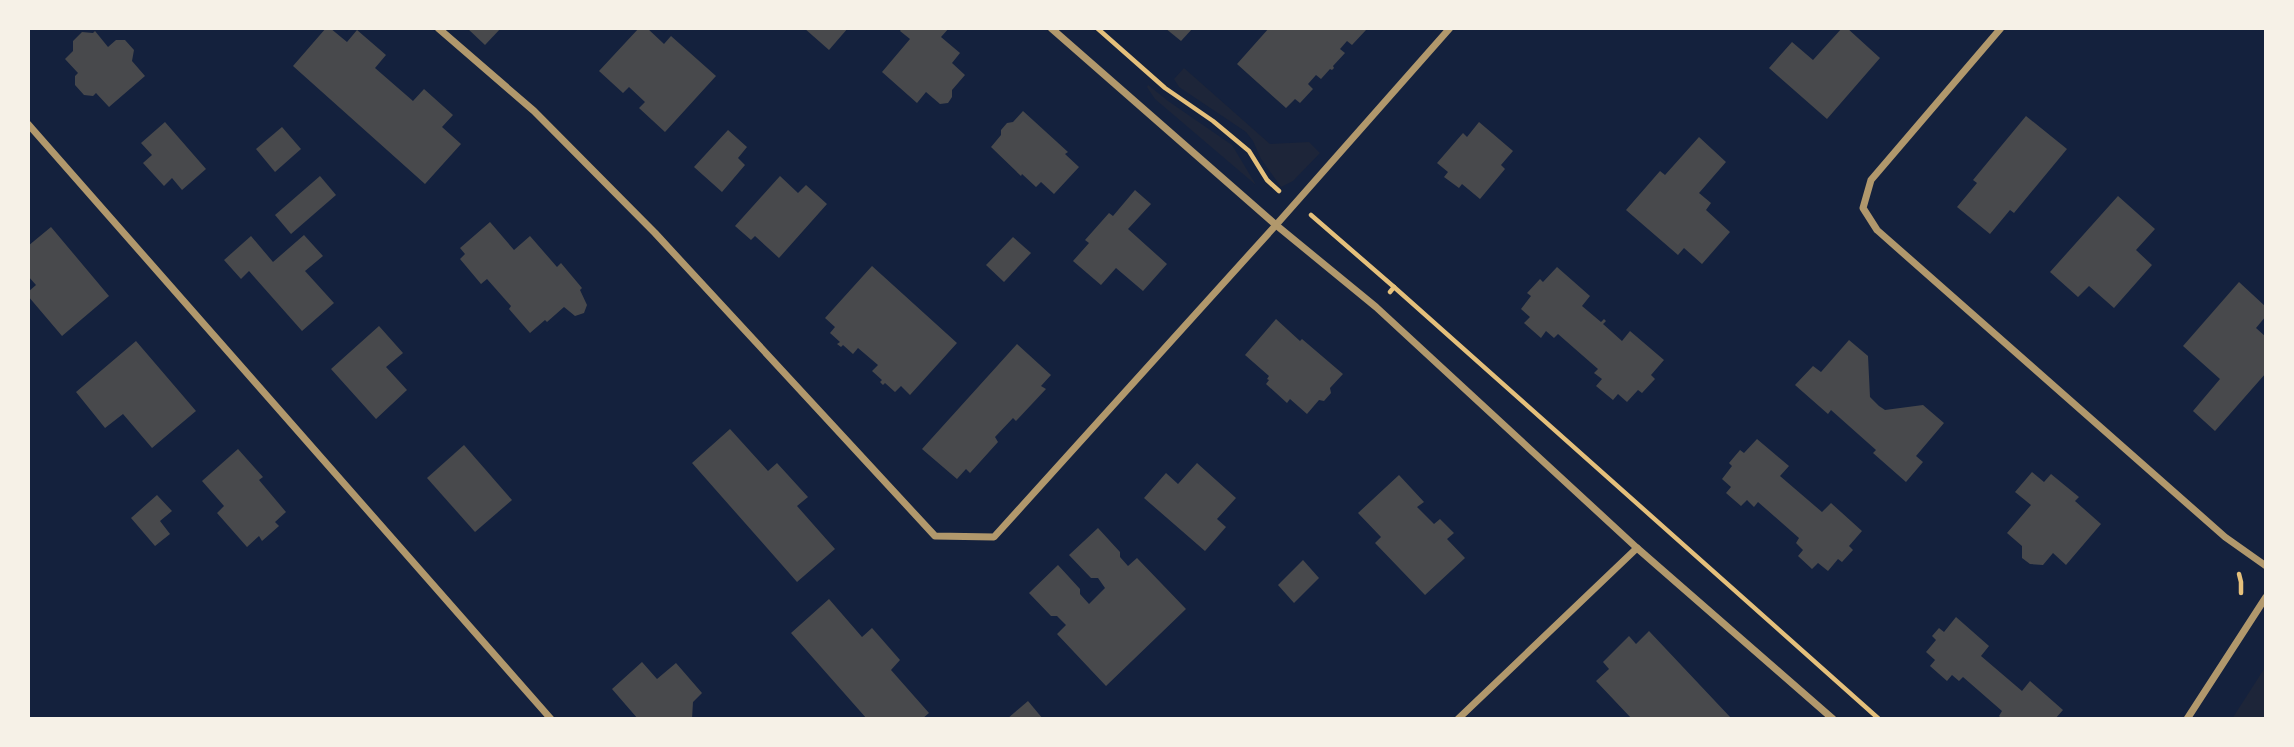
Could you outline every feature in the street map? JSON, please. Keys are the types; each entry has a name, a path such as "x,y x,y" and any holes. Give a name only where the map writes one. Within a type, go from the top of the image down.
{"street":[{"path":"438,28 534,111 655,233 935,536 994,537 1450,28"},
{"path":"1051,28 1276,225 1377,307 1637,548 1833,719"},
{"path":"2001,28 1871,180 1863,208 1877,230 2215,528 2266,566"},
{"path":"28,124 551,719"},
{"path":"1458,719 1637,548"},
{"path":"2187,719 2266,597"}],"path":[{"path":"1394,287 1879,719"},
{"path":"2238,572 2241,599"}],"shaded area":[{"path":"1184,68 1270,144 1309,142 1320,153 1293,181 1281,187 1246,132 1179,87 1174,79"},
{"path":"1148,85 1232,145 1256,185 1155,99"},
{"path":"2266,666 2266,719 2232,719"}],"building":[{"path":"326,28 330,28 347,42 357,30 386,55 375,68 413,101 424,89 453,115 442,127 461,144 425,184 293,66"},
{"path":"467,28 501,28 485,45"},
{"path":"639,28 647,28 664,44 671,36 716,76 665,132 639,108 645,102 629,87 623,93 599,71"},
{"path":"804,28 848,28 829,50"},
{"path":"902,28 949,28 941,37 960,53 952,63 965,75 952,90 948,103 940,104 926,92 917,103 882,72 910,39 900,31"},
{"path":"1165,28 1193,28 1181,41"},
{"path":"1269,28 1366,30 1352,45 1347,41 1340,49 1345,53 1332,70 1321,79 1316,75 1308,84 1313,89 1300,103 1295,99 1286,108 1237,64"},
{"path":"1842,28 1847,28 1880,58 1827,119 1769,68 1792,42 1813,60"},
{"path":"95,31 108,47 116,40 125,40 134,50 132,61 145,76 109,107 96,93 93,96 84,95 75,85 75,76 78,73 65,59 73,51 73,41 82,32"},
{"path":"1023,111 1068,152 1065,154 1079,167 1054,194 1041,182 1036,187 1022,174 1021,176 991,147 1007,123 1013,122"},
{"path":"2026,116 2067,149 2014,213 2010,210 1990,234 1957,207 1977,183 1973,180"},
{"path":"165,122 206,169 182,190 172,178 164,186 143,163 152,155 141,143"},
{"path":"1479,122 1513,151 1501,165 1505,169 1480,199 1462,184 1459,188 1444,177 1448,172 1437,163 1463,133 1467,137"},
{"path":"282,127 301,149 275,172 256,149"},
{"path":"728,130 747,147 738,158 745,165 722,192 694,167"},
{"path":"1699,137 1726,162 1699,193 1711,203 1706,210 1730,232 1702,264 1684,248 1678,255 1626,210 1660,171 1665,175"},
{"path":"320,176 336,195 291,234 275,215"},
{"path":"780,176 798,193 806,185 827,204 779,258 755,236 751,240 735,226"},
{"path":"1135,190 1151,204 1128,229 1167,264 1143,291 1116,268 1101,285 1073,261 1089,243 1085,240 1109,213 1113,216"},
{"path":"2118,196 2155,229 2136,250 2152,265 2114,308 2089,286 2078,297 2050,272"},
{"path":"490,222 514,250 530,236 557,267 561,263 582,288 580,290 587,305 584,313 575,316 564,307 530,333 487,279 481,284 460,259 465,254 460,248"},
{"path":"51,227 109,296 62,336 28,296 28,292 36,285 28,276 28,246"},
{"path":"304,235 323,256 305,271 334,303 302,331 249,271 241,279 224,260 251,236 273,262"},
{"path":"1013,237 1031,253 1004,282 986,265"},
{"path":"872,266 957,343 910,395 901,386 895,392 885,383 883,385 880,382 882,380 872,371 878,365 858,348 853,354 843,345 841,347 837,344 840,342 830,333 835,327 825,318"},
{"path":"1557,267 1590,296 1582,306 1601,322 1604,319 1606,321 1603,324 1622,341 1630,331 1664,360 1651,375 1655,379 1642,393 1638,390 1627,402 1618,394 1613,400 1596,386 1602,379 1594,373 1598,369 1558,334 1554,338 1546,331 1541,338 1524,323 1530,317 1521,309 1531,296 1527,293 1540,279 1543,282"},
{"path":"2239,282 2266,307 2266,316 2256,328 2266,337 2266,373 2215,431 2193,411 2220,379 2183,346"},
{"path":"1276,319 1343,374 1330,388 1331,393 1324,401 1319,400 1307,414 1290,399 1287,403 1266,384 1269,376 1245,355"},
{"path":"379,326 403,353 386,367 407,390 376,419 331,369"},
{"path":"1849,340 1868,356 1870,397 1879,406 1885,410 1923,405 1944,423 1916,456 1923,462 1906,482 1873,453 1876,450 1831,410 1828,414 1795,385 1813,366 1821,372"},
{"path":"136,341 196,411 152,448 123,414 105,428 76,392"},
{"path":"1017,344 1051,375 1041,386 1046,389 1016,421 1013,418 995,437 998,442 970,473 966,469 957,479 922,449"},
{"path":"730,429 768,471 777,463 808,497 797,506 835,549 797,582 692,463"},
{"path":"1757,439 1789,466 1780,476 1822,512 1831,503 1862,531 1849,546 1853,550 1842,562 1838,559 1828,571 1818,563 1812,569 1798,556 1803,550 1796,543 1799,538 1758,502 1754,507 1747,500 1741,506 1726,493 1731,487 1722,479 1732,466 1729,463 1740,450 1744,453"},
{"path":"464,445 512,500 475,532 427,478"},
{"path":"238,449 263,477 259,480 286,512 275,522 279,526 262,541 259,536 247,547 217,513 224,506 202,481"},
{"path":"1197,463 1236,498 1217,519 1226,527 1205,551 1144,498 1166,473 1178,484"},
{"path":"2032,472 2044,482 2051,474 2079,497 2075,501 2101,524 2066,565 2053,553 2043,565 2030,564 2022,558 2022,546 2007,533 2031,505 2015,492"},
{"path":"1399,475 1424,502 1417,507 1434,524 1440,519 1454,533 1447,539 1465,558 1425,595 1375,543 1381,537 1358,513"},
{"path":"157,495 172,511 160,521 170,534 155,546 131,518"},
{"path":"1098,528 1120,552 1120,557 1128,566 1137,558 1186,609 1106,686 1057,634 1066,625 1057,616 1051,616 1029,593 1058,565 1080,589 1080,594 1089,604 1105,588 1098,578 1091,578 1069,555"},
{"path":"1303,560 1319,578 1294,603 1278,585"},
{"path":"829,599 862,637 872,628 900,660 891,670 929,713 922,719 867,719 791,633"},
{"path":"1956,617 1989,646 1981,656 2022,691 2030,681 2063,710 2055,719 2002,719 1999,716 2002,711 1963,677 1959,681 1952,675 1947,681 1930,666 1935,660 1926,652 1936,640 1932,636 1939,628 1944,632"},
{"path":"1649,631 1730,719 1632,719 1596,681 1609,669 1603,662 1629,636 1636,644"},
{"path":"642,662 657,679 676,663 702,693 693,702 692,719 638,719 612,689"},
{"path":"1028,701 1043,719 1007,719"}]}
